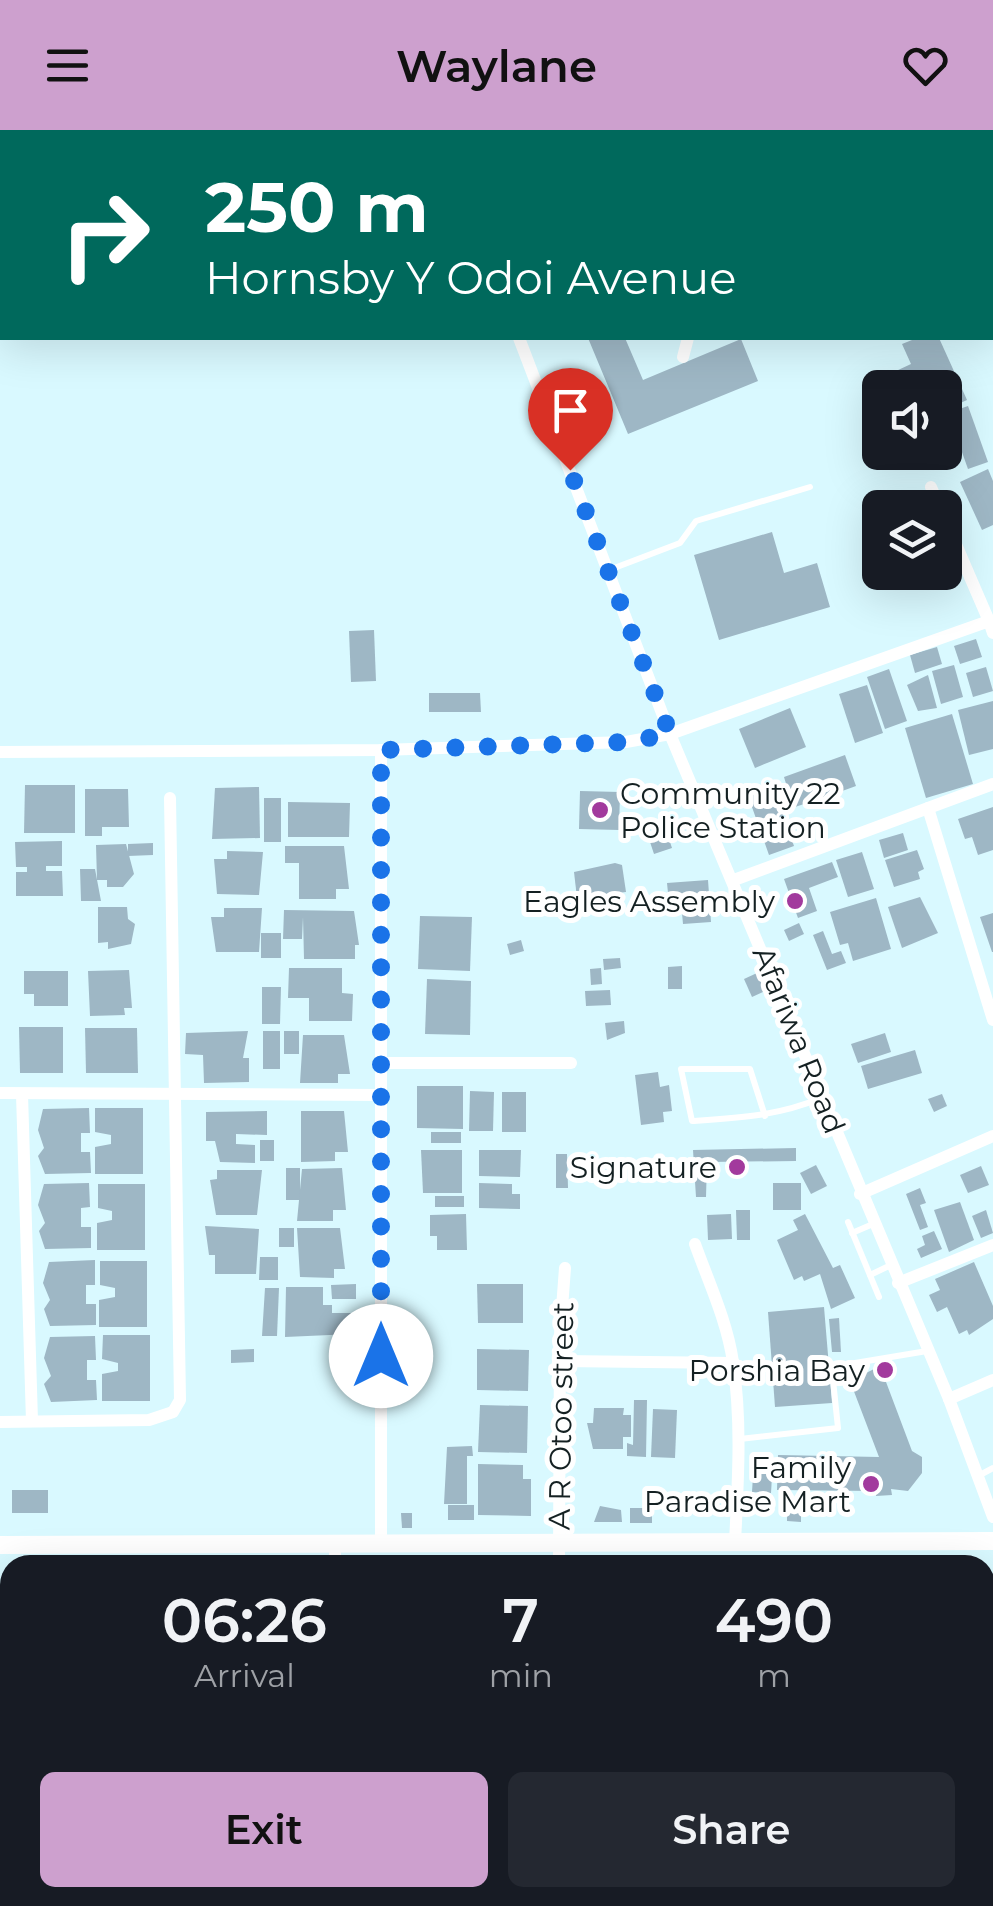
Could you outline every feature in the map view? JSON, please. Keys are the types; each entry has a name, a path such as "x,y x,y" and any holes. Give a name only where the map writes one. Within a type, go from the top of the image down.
{"street":[{"name":"Afariwa Road","path":"520,340 670,734 734,880 860,1194 949,1398 993,1518"},
{"path":"683,357 687,340"},
{"path":"931,486 933,490"},
{"path":"0,752 381,750 626,742 670,734 991,627 962,559"},
{"path":"381,750 381,1544"},
{"path":"734,880 993,784"},
{"path":"0,1422 149,1420 173,1412 180,1400 178,1092 170,798"},
{"path":"928,808 993,1020"},
{"path":"381,1064 571,1064"},
{"path":"0,1093 381,1094"},
{"path":"22,1094 32,1421"},
{"path":"860,1194 993,1136"},
{"path":"695,1244 724,1321 734,1363 739,1439 736,1542"},
{"path":"898,1282 993,1245"},
{"name":"A R Otoo street","path":"559,1555 560,1361 565,1268"},
{"path":"560,1361 734,1363"},
{"path":"949,1398 993,1380"},
{"path":"0,1545 993,1541"},
{"path":"335,1544 335,1555"}],"lane":[{"path":"608,570 680,543 696,521 810,487"},
{"path":"765,1116 750,1069 681,1069 692,1121 765,1116 786,1113 822,1098"},
{"path":"848,1222 879,1297"},
{"path":"852,1234 873,1224"},
{"path":"870,1275 890,1265"},
{"path":"739,1439 838,1428 834,1380 838,1366 928,1350"},
{"path":"978,1475 993,1468"}],"building":[{"path":"589,340 626,340 643,380 741,340 758,381 628,434"},
{"path":"940,340 953,370 898,370 911,364 902,344"},
{"path":"968,406 988,462 968,469 962,452 962,408"},
{"path":"988,469 993,481 993,525 982,530 960,482"},
{"path":"772,532 784,573 817,563 830,607 719,640 694,555"},
{"path":"374,630 376,681 351,682 349,631"},
{"path":"976,639 982,657 960,664 954,646"},
{"path":"937,647 942,664 915,673 910,655"},
{"path":"954,665 963,697 941,704 932,671"},
{"path":"986,667 993,691 973,697 966,673"},
{"path":"889,669 907,721 885,729 867,677"},
{"path":"928,675 937,708 918,711 907,685"},
{"path":"867,685 883,733 855,743 839,694"},
{"path":"429,693 480,693 481,712 429,712"},
{"path":"993,701 993,749 969,755 958,710"},
{"path":"790,708 806,747 755,768 739,729"},
{"path":"952,714 973,784 926,798 905,728"},
{"path":"845,755 856,786 834,794 836,801 819,807 816,800 795,807 792,799 779,803 794,846 769,855 747,793 772,784 775,791 787,787 784,777"},
{"path":"25,785 75,785 75,833 24,833"},
{"path":"259,787 260,838 212,839 215,788"},
{"path":"85,789 128,789 129,827 102,827 102,836 85,836"},
{"name":"Community 22 Police Station","path":"580,791 620,792 619,830 579,829"},
{"path":"264,798 281,798 281,842 264,842"},
{"path":"288,802 350,803 349,837 288,837"},
{"path":"993,807 993,850 978,855 972,837 965,839 958,819"},
{"path":"903,833 908,850 884,858 879,840"},
{"path":"668,836 672,848 654,854 650,842"},
{"path":"62,841 62,866 46,866 46,871 62,871 63,896 16,896 16,872 27,872 27,867 16,867 15,842"},
{"path":"153,843 153,855 128,856 128,844"},
{"path":"126,844 134,874 123,887 107,887 107,880 97,880 96,845"},
{"path":"285,846 344,846 349,889 336,889 336,899 299,899 299,863 285,863"},
{"path":"917,850 924,869 918,872 920,879 894,887 885,860"},
{"path":"227,851 263,852 259,895 217,894 214,859 227,859"},
{"path":"862,852 874,889 848,897 836,860"},
{"path":"832,862 838,877 809,888 817,911 798,918 784,879"},
{"path":"622,865 626,892 577,898 574,872"},
{"path":"80,869 95,869 101,901 81,901"},
{"path":"708,880 711,922 683,924 681,902 669,903 667,883"},
{"path":"920,897 938,933 902,948 888,907"},
{"path":"876,898 891,949 853,961 848,943 840,945 830,912"},
{"path":"98,907 127,907 128,919 135,924 131,944 108,949 108,942 98,943"},
{"path":"224,908 262,908 259,952 216,952 211,917 224,917"},
{"path":"284,910 354,911 359,945 355,945 355,959 304,959 303,917 302,939 283,939"},
{"path":"993,913 993,952 992,952 980,917"},
{"path":"420,916 472,917 470,971 418,969"},
{"path":"799,923 804,934 789,941 784,930"},
{"path":"823,931 832,954 841,951 846,963 827,970 813,935"},
{"path":"261,933 281,933 281,958 261,958"},
{"path":"521,940 524,951 510,955 507,944"},
{"path":"620,958 621,968 604,970 603,959"},
{"path":"682,966 682,989 668,989 668,967"},
{"path":"289,968 342,968 342,993 353,994 352,1021 309,1021 309,998 288,998"},
{"path":"601,968 602,984 591,985 590,969"},
{"path":"129,970 132,1008 124,1008 125,1015 90,1016 88,971"},
{"path":"24,971 68,971 68,1006 34,1006 34,994 24,994"},
{"path":"757,973 765,991 752,997 744,979"},
{"path":"427,979 471,981 470,1035 425,1034"},
{"path":"262,987 281,987 280,1024 262,1024"},
{"path":"610,990 611,1005 586,1006 585,991"},
{"path":"624,1021 625,1033 607,1040 605,1023"},
{"path":"19,1027 63,1027 63,1073 20,1073"},
{"path":"85,1028 137,1028 138,1073 86,1073"},
{"path":"248,1031 243,1058 249,1058 249,1082 204,1083 203,1055 185,1054 186,1033"},
{"path":"263,1031 280,1031 280,1069 263,1069"},
{"path":"284,1031 299,1031 299,1054 284,1054"},
{"path":"885,1033 891,1052 858,1063 851,1044"},
{"path":"303,1035 344,1035 350,1074 338,1074 338,1083 300,1083"},
{"path":"915,1050 922,1073 868,1089 861,1066"},
{"path":"658,1072 660,1087 669,1085 672,1111 663,1112 664,1122 641,1125 635,1075"},
{"path":"417,1086 463,1086 463,1129 417,1128"},
{"path":"470,1091 494,1092 493,1131 469,1131"},
{"path":"502,1092 526,1092 526,1132 502,1132"},
{"path":"942,1094 947,1106 934,1112 928,1099"},
{"path":"89,1108 90,1133 81,1133 81,1152 90,1152 91,1173 45,1174 38,1156 44,1148 38,1130 43,1109"},
{"path":"95,1108 143,1108 143,1174 95,1174 95,1147 111,1144 111,1135 95,1132"},
{"path":"267,1111 267,1135 236,1134 236,1144 255,1145 255,1163 220,1162 215,1141 206,1141 206,1112"},
{"path":"301,1111 344,1111 348,1152 335,1152 335,1161 301,1162"},
{"path":"431,1132 461,1132 461,1143 431,1143"},
{"path":"260,1140 274,1140 274,1161 260,1161"},
{"path":"796,1148 796,1161 707,1162 706,1197 696,1197 693,1150"},
{"path":"421,1150 462,1150 462,1193 423,1193"},
{"path":"479,1150 521,1150 520,1177 479,1176"},
{"path":"556,1154 567,1154 568,1188 556,1188"},
{"path":"816,1165 827,1186 811,1194 800,1173"},
{"path":"981,1166 989,1185 968,1193 960,1175"},
{"path":"286,1168 300,1168 300,1200 286,1200"},
{"path":"342,1168 346,1210 333,1210 333,1221 297,1221 302,1169"},
{"path":"217,1170 262,1170 257,1215 216,1215 210,1180 217,1179"},
{"path":"89,1183 90,1207 81,1208 81,1227 91,1227 91,1248 45,1249 39,1231 45,1223 38,1205 44,1184"},
{"path":"479,1183 512,1184 512,1194 520,1194 520,1209 479,1208"},
{"path":"773,1183 801,1183 801,1210 773,1210"},
{"path":"98,1184 145,1184 145,1250 97,1250 97,1223 112,1220 112,1211 98,1208"},
{"path":"920,1188 926,1203 920,1205 928,1227 920,1230 906,1194"},
{"path":"435,1196 464,1196 464,1207 435,1207"},
{"path":"960,1202 974,1240 949,1252 934,1210"},
{"path":"736,1210 750,1210 750,1240 737,1240"},
{"path":"986,1210 993,1233 981,1238 972,1216"},
{"path":"466,1214 467,1250 437,1250 437,1236 430,1236 430,1215"},
{"path":"731,1214 732,1239 708,1240 707,1215"},
{"path":"805,1214 833,1268 840,1265 855,1298 831,1309 820,1274 804,1281 802,1276 794,1280 777,1240 798,1230 793,1220"},
{"path":"205,1226 259,1229 256,1274 215,1274 215,1255 209,1255"},
{"path":"279,1228 294,1228 294,1247 279,1247"},
{"path":"297,1228 340,1228 345,1269 334,1269 334,1278 300,1277"},
{"path":"934,1231 942,1249 921,1258 917,1249 925,1245 922,1236"},
{"path":"260,1257 278,1257 278,1280 259,1280"},
{"path":"95,1260 95,1285 86,1285 86,1304 96,1304 96,1325 50,1326 44,1309 50,1300 43,1283 49,1262"},
{"path":"100,1261 147,1261 147,1327 99,1327 99,1300 115,1297 115,1288 100,1285"},
{"path":"974,1262 993,1306 993,1319 969,1335 967,1330 959,1334 947,1307 937,1312 929,1295 940,1290 935,1279"},
{"path":"356,1284 356,1299 332,1299 331,1285"},
{"path":"477,1284 523,1284 523,1323 478,1323"},
{"path":"286,1287 323,1287 323,1305 332,1305 332,1313 352,1313 352,1334 285,1337"},
{"path":"265,1288 279,1288 277,1336 262,1336"},
{"path":"824,1307 832,1403 775,1407 768,1312"},
{"path":"839,1318 841,1352 832,1352 829,1319"},
{"path":"103,1335 150,1335 150,1401 102,1401 102,1374 118,1371 118,1363 102,1359"},
{"path":"95,1336 96,1360 87,1360 87,1380 96,1380 97,1400 51,1402 44,1384 51,1376 44,1358 50,1337"},
{"path":"254,1349 254,1362 231,1363 231,1350"},
{"path":"477,1349 529,1350 528,1391 477,1390"},
{"path":"880,1366 912,1451 922,1457 922,1473 908,1491 891,1489 892,1495 876,1496 876,1491 777,1490 778,1455 879,1457 850,1381"},
{"path":"634,1400 647,1400 646,1457 627,1456 627,1443 633,1445"},
{"path":"480,1405 528,1406 527,1453 478,1452"},
{"path":"594,1408 624,1408 623,1415 631,1415 631,1437 623,1437 623,1449 593,1449 587,1423 593,1423"},
{"path":"653,1409 677,1410 675,1458 651,1457"},
{"path":"472,1446 473,1456 467,1456 467,1504 444,1504 447,1447"},
{"path":"754,1458 773,1459 771,1493 752,1492"},
{"path":"478,1464 523,1465 523,1479 531,1479 531,1516 478,1515"},
{"path":"12,1490 48,1490 48,1513 12,1513"},
{"path":"787,1500 801,1500 801,1522 787,1521"},
{"path":"448,1505 474,1505 474,1520 448,1520"},
{"path":"600,1506 621,1510 622,1522 594,1522"},
{"path":"630,1508 652,1508 652,1523 630,1523"},
{"path":"401,1513 412,1513 412,1528 402,1528"}],"place":[{"name":"Community 22 Police Station","path":"600,810"},
{"name":"Eagles Assembly","path":"795,901"},
{"name":"Signature","path":"737,1167"},
{"name":"Porshia Bay","path":"885,1370"},
{"name":"Family Paradise Mart","path":"871,1484"}],"route":[{"path":"381,1356 381,750 626,742 670,734 570,470"}]}
